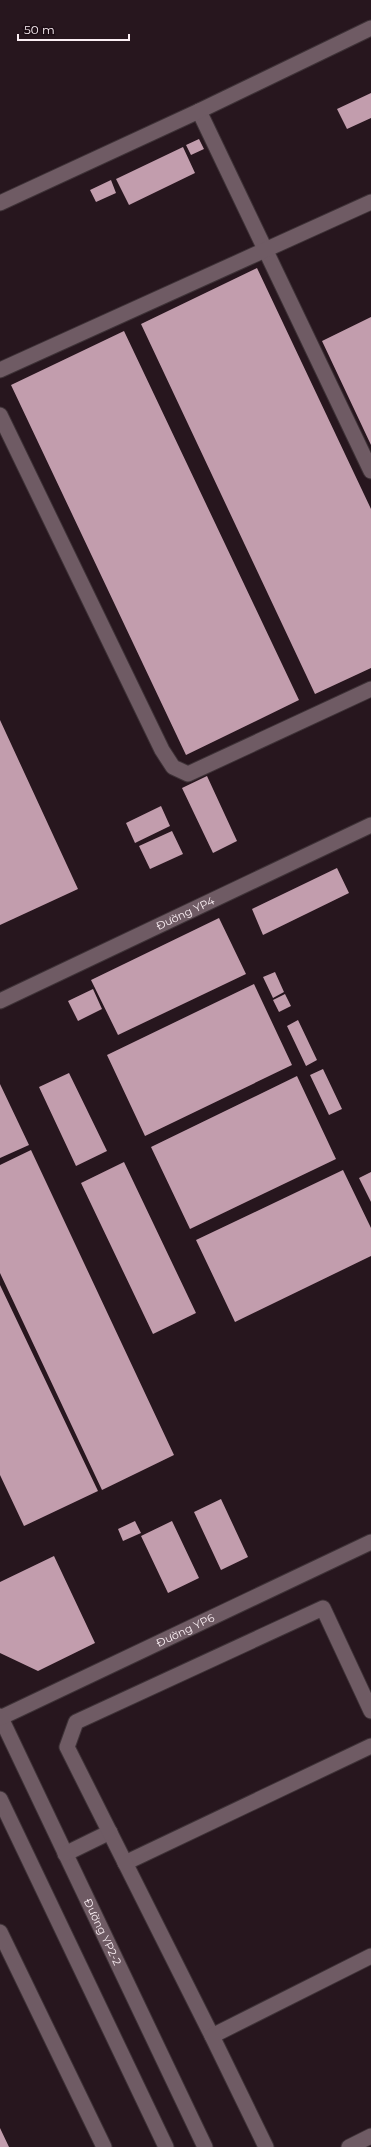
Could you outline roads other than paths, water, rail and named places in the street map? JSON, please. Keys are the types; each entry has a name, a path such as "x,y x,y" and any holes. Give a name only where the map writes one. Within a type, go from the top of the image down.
{"street":[{"path":"0,203 199,111 371,28"},
{"path":"199,111 371,471"},
{"path":"0,370 371,202"},
{"path":"0,415 158,743 173,767 188,774 371,689"},
{"name":"Đường YP4","path":"0,1001 371,825"},
{"name":"Đường YP6","path":"0,1717 371,1542"},
{"path":"266,2147 67,1747 76,1722 323,1608 371,1711"},
{"name":"Đường YP2-2","path":"0,1717 205,2147"},
{"path":"125,1863 371,1746"},
{"path":"0,1799 166,2147"},
{"path":"66,1854 110,1832"},
{"path":"0,1932 104,2147"},
{"path":"212,2036 371,1956"},
{"path":"348,2147 371,2136"}]}
